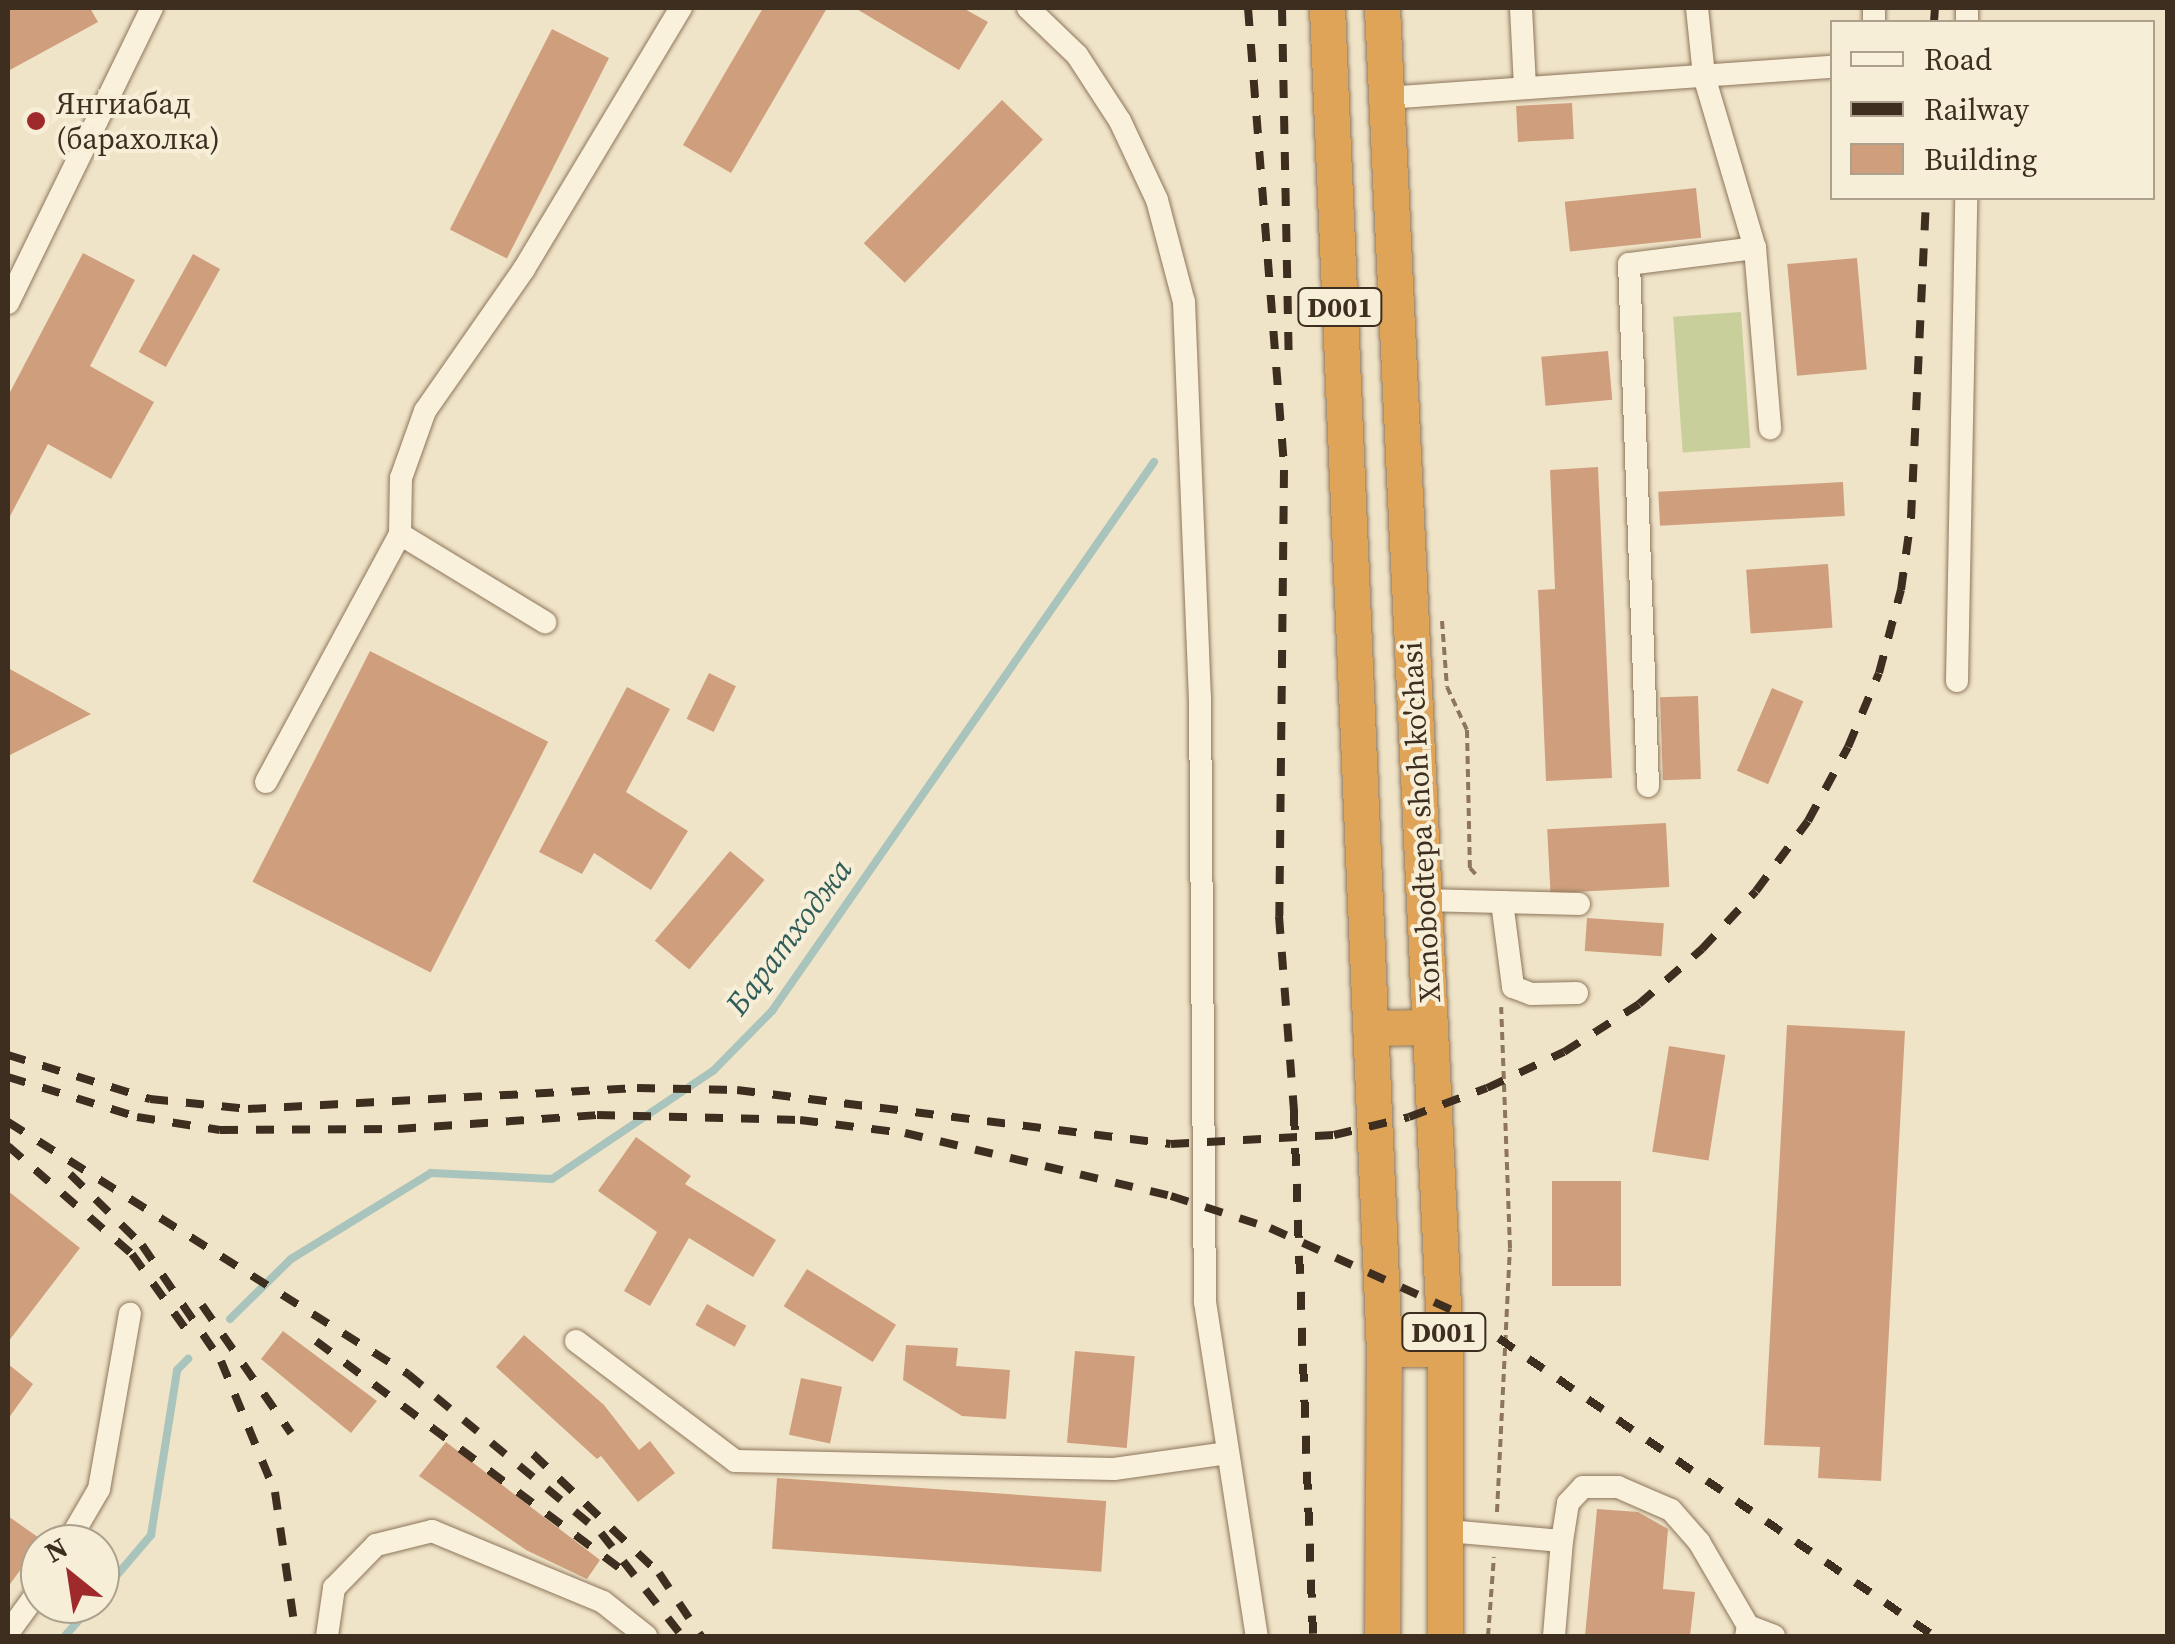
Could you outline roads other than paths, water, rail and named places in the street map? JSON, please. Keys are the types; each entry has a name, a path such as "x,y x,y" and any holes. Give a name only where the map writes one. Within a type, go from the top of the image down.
{"highway":[{"name":"Xonobodtepa shoh ko'chasi","path":"1327,8 1384,1349 1382,1636"},
{"name":"Xonobodtepa shoh ko'chasi","path":"1382,8 1445,1348 1445,1636"},
{"path":"1370,1028 1430,1027"},
{"path":"1384,1349 1445,1348"}],"street":[{"path":"8,304 152,8"},
{"path":"266,782 400,534 400,478 425,411 524,270 682,8"},
{"path":"1028,8 1077,55 1120,121 1158,200 1186,317 1200,698 1205,1302 1257,1636"},
{"path":"1521,8 1525,88"},
{"path":"1696,8 1704,76 1755,248 1770,428"},
{"path":"1386,98 1830,67"},
{"path":"1957,681 1966,200"},
{"path":"1648,786 1629,264 1755,248"},
{"path":"400,534 545,622"},
{"path":"1424,900 1497,896 1579,904"},
{"path":"1497,896 1513,987 1531,994 1576,993"},
{"path":"79,1524 100,1489 130,1314"},
{"path":"576,1341 735,1461 1114,1469 1228,1452"},
{"path":"1554,1636 1568,1503 1583,1488 1618,1487 1671,1510 1699,1542 1747,1631 1774,1636"},
{"path":"327,1636 334,1588 376,1546 432,1531 602,1602 646,1636"},
{"path":"1448,1531 1562,1541"}],"waterway":[{"name":"Баратходжа","path":"230,1319 291,1259 431,1173 552,1179 714,1070 772,1011 1154,462"},
{"name":"Баратходжа","path":"120,1571 151,1535 177,1370 188,1359"},
{"name":"Баратходжа","path":"65,1636 76,1624"}],"railway":[{"path":"1248,8 1284,470 1279,916 1294,1112 1313,1636"},
{"path":"1282,8 1289,357"},
{"path":"1934,20 1935,8"},
{"path":"8,1055 150,1099 248,1109 637,1088 737,1090 1171,1144 1334,1135 1409,1117 1487,1088 1564,1052 1639,1004 1702,949 1756,891 1808,821 1848,747 1879,673 1901,590 1911,518 1926,200"},
{"path":"8,1077 137,1117 220,1130 398,1129 597,1115 800,1120 905,1133 1171,1196 1270,1228 1469,1318 1934,1636"},
{"path":"8,1122 408,1374 601,1533 682,1636"},
{"path":"8,1146 132,1254 190,1335"},
{"path":"70,1174 142,1245 221,1361 275,1492 296,1636"},
{"path":"202,1305 291,1433"},
{"path":"316,1341 619,1568"},
{"path":"533,1454 659,1573 701,1636"}],"place":[{"name":"Янгиабад (барахолка)","path":"36,121"}]}
